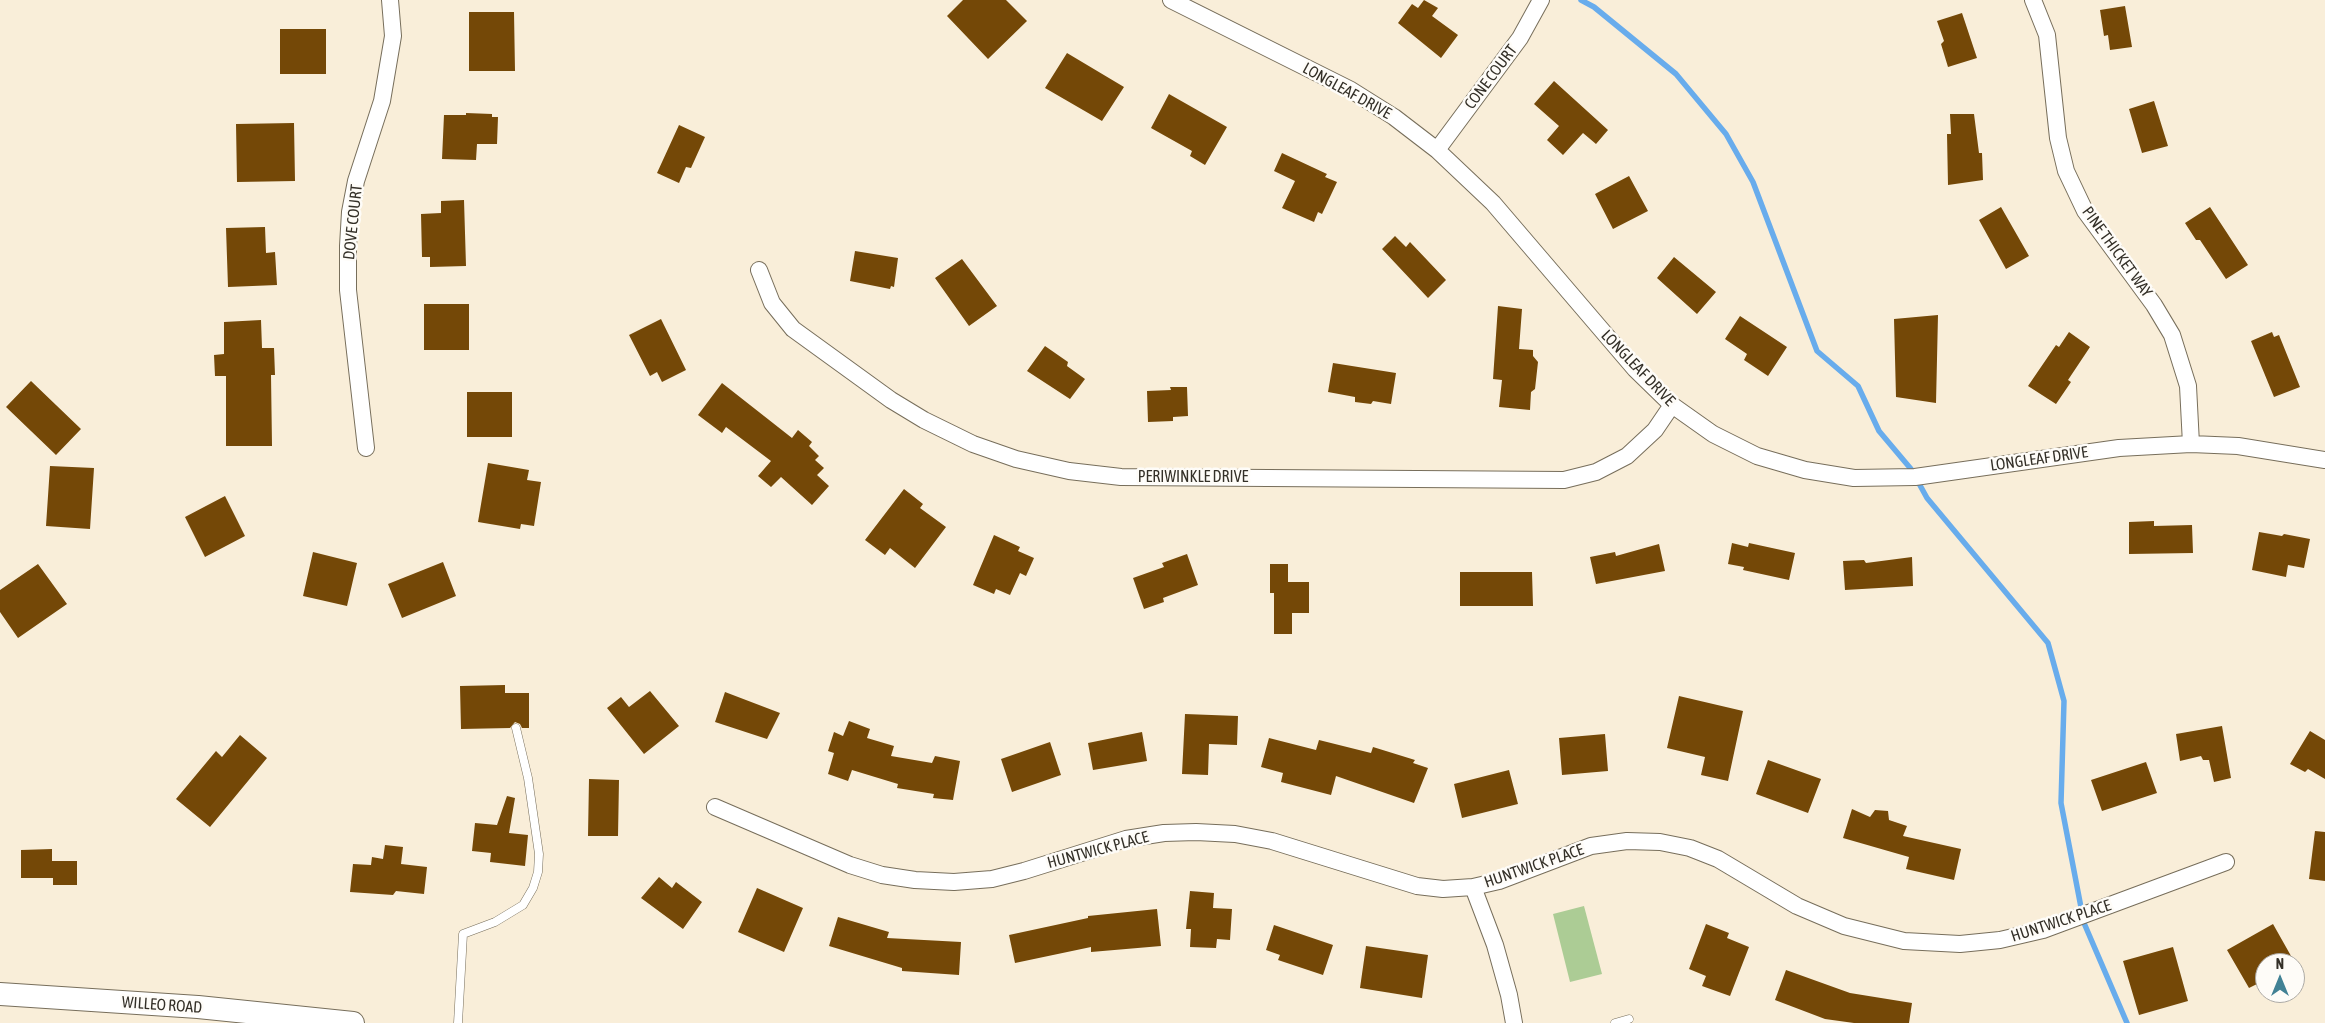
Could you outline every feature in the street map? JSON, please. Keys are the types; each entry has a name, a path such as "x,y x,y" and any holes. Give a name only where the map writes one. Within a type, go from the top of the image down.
{"street":[{"name":"DOVE COURT","path":"366,448 348,290 348,246 350,212 356,181 382,101 392,45 390,0"},
{"name":"LONGLEAF DRIVE","path":"1171,0 1351,90 1394,117 1437,150 1493,204 1634,369 1672,405 1713,434 1758,456 1805,470 1854,478 1915,476 2119,448 2191,444 2246,447 2325,460"},
{"name":"CONE COURT","path":"1437,150 1520,38 1541,0"},
{"name":"PINE THICKET WAY","path":"2033,0 2047,35 2058,138 2066,171 2085,211 2154,305 2172,335 2188,386 2191,444"},
{"name":"PERIWINKLE DRIVE","path":"759,270 772,303 793,329 892,400 924,420 973,444 1016,459 1069,471 1121,477 1564,480 1596,472 1627,456 1655,430 1672,405"},
{"name":"HUNTWICK PLACE","path":"715,807 850,865 882,875 915,880 954,882 992,878 1024,871 1126,839 1164,833 1235,834 1272,841 1417,886 1443,889 1473,887 1499,881 1591,846 1627,841 1660,842 1690,848 1718,859 1797,906 1844,926 1904,941 1960,944 2000,940 2044,930 2226,862"},
{"path":"1473,887 1495,945 1509,995 1514,1023"},
{"name":"WILLEO ROAD","path":"0,994 198,1006 353,1023"}],"lane":[{"path":"458,1023 463,934 495,922 524,905 533,888 538,872 539,854 529,787 516,728"},
{"path":"1615,1023 1628,1019"}],"green space":[{"path":"1584,906 1602,974 1570,982 1553,914"}],"building":[{"path":"963,0 1006,0 1027,21 988,59 947,16"},
{"path":"1424,0 1438,8 1432,16 1458,35 1441,58 1398,23 1412,4 1418,8"},
{"path":"2125,6 2132,47 2110,50 2108,35 2104,36 2100,10"},
{"path":"469,12 514,12 515,71 469,71"},
{"path":"1962,13 1977,58 1948,67 1941,44 1944,41 1937,21"},
{"path":"280,29 326,29 326,74 280,74"},
{"path":"1067,53 1124,87 1102,121 1045,88"},
{"path":"1554,81 1608,130 1596,144 1583,133 1563,155 1547,140 1559,126 1534,104"},
{"path":"1169,94 1227,127 1205,165 1190,156 1192,151 1151,128"},
{"path":"2154,101 2168,146 2142,153 2129,109"},
{"path":"466,113 492,114 492,117 498,117 497,144 477,144 476,160 442,159 444,115 466,115"},
{"path":"1950,114 1974,114 1979,153 1982,153 1983,180 1948,185 1947,134 1951,134"},
{"path":"294,123 295,181 237,182 236,124"},
{"path":"679,125 705,137 691,168 686,167 679,183 657,173"},
{"path":"1282,153 1327,174 1325,177 1337,182 1322,214 1318,212 1314,222 1282,208 1295,181 1274,171"},
{"path":"1629,176 1648,211 1613,229 1595,194"},
{"path":"464,200 466,266 430,267 430,257 422,257 421,214 441,213 441,201"},
{"path":"2001,207 2029,256 2006,269 1979,220"},
{"path":"2210,207 2248,265 2226,279 2200,240 2196,240 2185,223"},
{"path":"265,227 266,253 275,252 277,285 228,287 226,228"},
{"path":"1395,236 1406,247 1410,242 1446,280 1428,298 1382,249"},
{"path":"855,251 898,258 894,287 891,286 890,289 850,281"},
{"path":"1674,257 1716,292 1697,314 1657,278"},
{"path":"962,259 997,306 969,326 935,278"},
{"path":"424,304 469,304 469,350 424,350"},
{"path":"1498,306 1522,309 1519,349 1533,350 1533,356 1538,362 1535,389 1531,392 1530,410 1499,407 1502,380 1493,379"},
{"path":"1938,315 1936,403 1896,397 1894,319"},
{"path":"1740,316 1787,347 1768,376 1744,360 1747,354 1725,339"},
{"path":"661,319 686,370 662,382 657,372 650,376 629,335"},
{"path":"261,320 262,348 274,348 275,375 271,375 272,446 226,446 226,376 215,376 214,355 224,354 224,322"},
{"path":"2069,332 2090,347 2068,380 2071,382 2056,404 2028,386 2056,345 2059,347"},
{"path":"2272,332 2274,337 2279,335 2300,387 2274,397 2251,341"},
{"path":"1045,346 1068,362 1067,366 1085,379 1070,399 1027,371"},
{"path":"1333,363 1396,373 1391,404 1373,401 1371,404 1355,402 1355,397 1328,392"},
{"path":"31,381 81,429 56,455 6,407"},
{"path":"722,383 792,438 798,430 812,442 809,446 819,456 815,460 824,468 817,475 829,486 812,505 781,477 771,487 758,476 771,461 726,427 722,433 698,415"},
{"path":"1170,387 1187,387 1188,416 1173,417 1173,421 1148,422 1147,391 1171,390"},
{"path":"467,392 512,392 512,437 467,437"},
{"path":"488,463 529,470 527,480 541,482 534,526 521,524 520,529 478,522"},
{"path":"50,466 94,468 90,529 46,526"},
{"path":"904,489 923,504 920,508 946,527 915,568 890,548 885,555 865,540"},
{"path":"225,496 245,536 205,557 185,517"},
{"path":"2154,521 2154,526 2192,525 2193,553 2129,554 2129,522"},
{"path":"2259,532 2310,539 2304,568 2288,565 2286,577 2252,570"},
{"path":"994,535 1020,547 1018,551 1034,558 1026,576 1020,573 1010,595 996,589 994,594 973,585"},
{"path":"1732,543 1748,547 1749,543 1795,553 1789,580 1743,570 1744,567 1728,564"},
{"path":"1659,544 1665,571 1596,584 1590,557 1615,552 1616,556"},
{"path":"313,552 357,563 347,606 303,596"},
{"path":"1187,554 1198,585 1163,598 1164,602 1144,609 1133,578 1164,567 1162,563"},
{"path":"1912,557 1913,586 1845,590 1843,561 1864,560 1866,563"},
{"path":"443,562 456,596 402,618 388,584"},
{"path":"38,564 67,604 18,638 0,612 0,590"},
{"path":"1270,564 1288,564 1288,582 1309,582 1309,613 1292,613 1292,634 1274,634 1274,593 1270,593"},
{"path":"1460,572 1532,572 1533,606 1460,606"},
{"path":"505,685 505,693 529,693 529,728 522,728 520,724 515,722 510,728 461,729 460,686"},
{"path":"650,691 679,726 644,754 607,708 621,697 629,707"},
{"path":"725,692 780,713 767,739 715,722"},
{"path":"1679,696 1743,711 1728,781 1701,775 1705,757 1667,748"},
{"path":"1185,714 1238,716 1237,745 1209,744 1208,775 1182,774"},
{"path":"849,721 870,729 867,738 894,746 891,756 932,763 935,756 960,761 953,800 933,798 934,794 897,788 898,784 852,770 848,781 828,774 834,753 828,751 834,732 843,736"},
{"path":"2222,726 2231,778 2214,782 2209,760 2203,760 2201,756 2180,761 2176,734"},
{"path":"2310,731 2325,740 2325,779 2308,769 2305,772 2290,764"},
{"path":"1142,732 1147,761 1093,770 1088,743"},
{"path":"1605,734 1608,771 1562,775 1559,738"},
{"path":"240,735 267,758 210,827 176,799 216,751 222,757"},
{"path":"1269,738 1316,750 1319,740 1371,753 1373,747 1415,760 1413,763 1428,768 1414,803 1336,776 1331,795 1281,782 1283,773 1261,767"},
{"path":"1050,742 1061,775 1012,792 1001,759"},
{"path":"1768,760 1821,779 1808,813 1756,794"},
{"path":"2146,762 2157,793 2102,811 2091,780"},
{"path":"1509,770 1518,804 1462,818 1454,784"},
{"path":"589,779 619,780 618,836 588,836"},
{"path":"507,796 515,798 509,833 528,835 525,866 490,862 491,853 472,851 475,823 497,825"},
{"path":"1852,809 1870,817 1875,810 1888,811 1889,820 1907,826 1903,836 1961,849 1954,880 1906,869 1909,857 1843,838"},
{"path":"2315,831 2325,832 2325,881 2309,879"},
{"path":"385,845 403,847 401,864 427,867 424,894 396,891 393,895 350,892 353,864 371,865 372,857 383,859"},
{"path":"52,849 52,861 77,861 77,885 53,885 53,878 21,878 21,850"},
{"path":"659,877 672,888 676,882 702,902 683,929 641,898"},
{"path":"757,888 803,908 784,952 738,932"},
{"path":"1190,891 1214,893 1213,908 1232,909 1230,940 1217,939 1216,948 1190,947 1191,929 1186,929"},
{"path":"1157,909 1161,946 1091,952 1091,947 1015,963 1009,935 1088,918 1088,916"},
{"path":"838,917 889,932 887,938 961,942 959,975 902,971 902,968 829,946"},
{"path":"1706,924 1729,933 1727,938 1749,947 1730,996 1702,986 1706,976 1689,969"},
{"path":"2273,924 2289,953 2255,953 2255,985 2249,988 2227,950"},
{"path":"1274,925 1333,945 1323,975 1278,960 1280,955 1266,950"},
{"path":"1366,946 1428,955 1422,998 1360,988"},
{"path":"2173,947 2188,1001 2139,1015 2123,961"},
{"path":"1786,970 1850,993 1912,1003 1909,1023 1854,1023 1825,1019 1775,1000"}],"waterway":[{"path":"1581,0 1594,7 1676,74 1726,134 1753,182 1817,351 1858,386 1879,431 1911,469 1927,498 2048,643 2064,701 2061,803 2084,923 2127,1023"}]}
